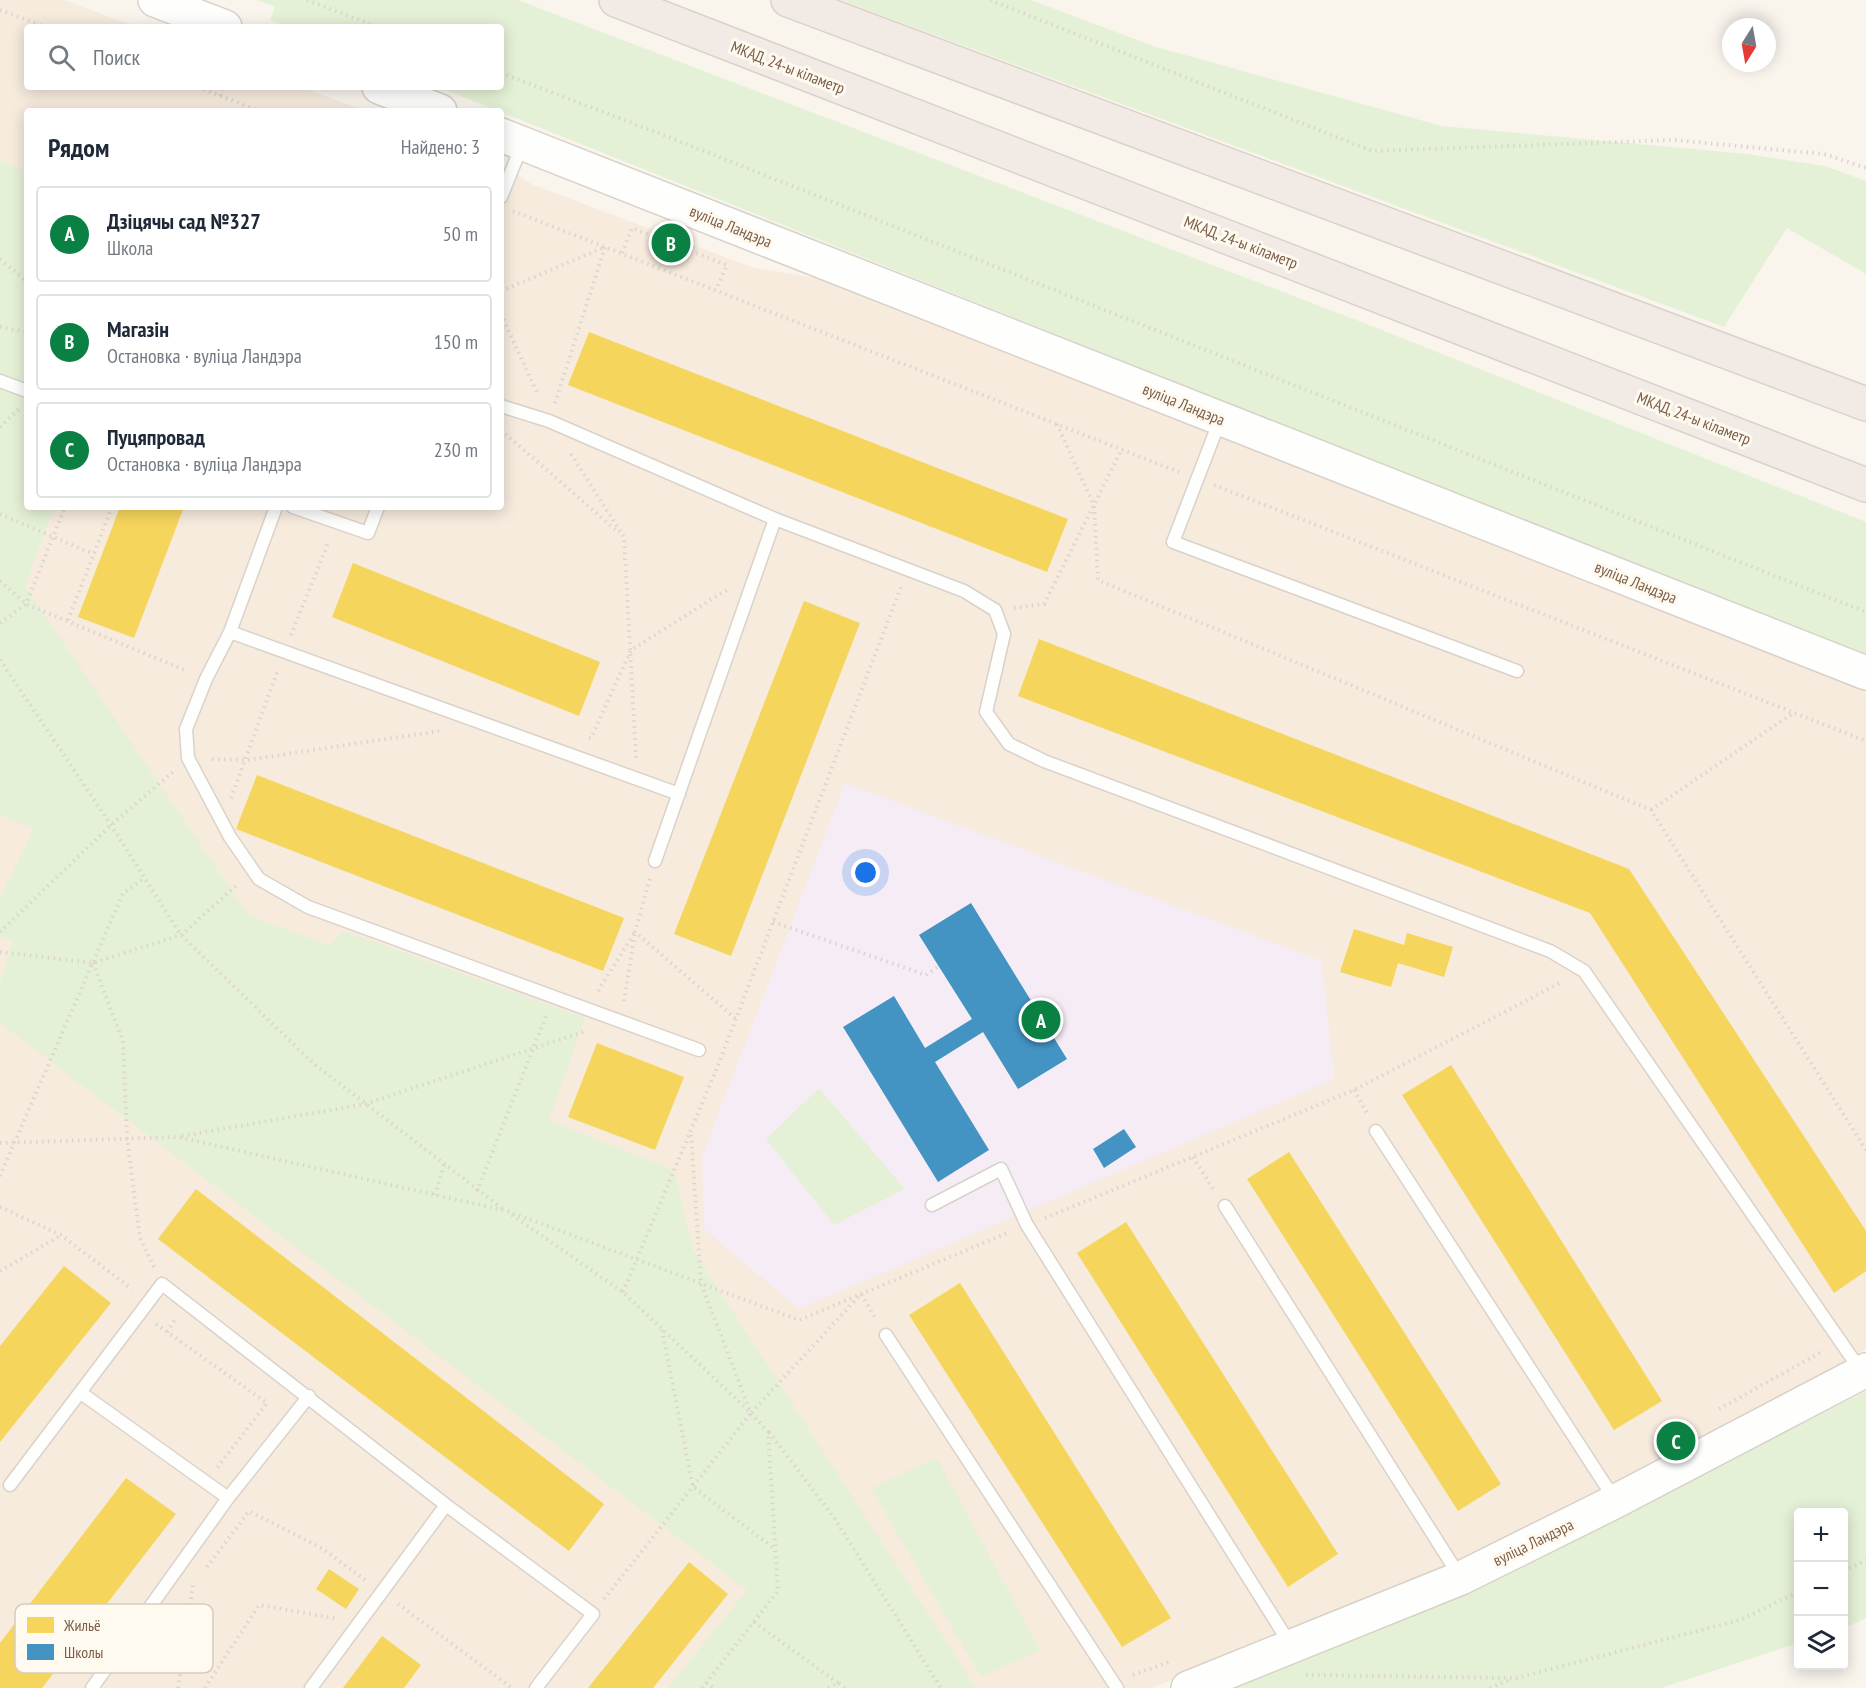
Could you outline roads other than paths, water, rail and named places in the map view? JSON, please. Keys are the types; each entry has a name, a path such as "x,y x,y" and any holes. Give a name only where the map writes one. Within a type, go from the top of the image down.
{"highway":[{"name":"МКАД, 24-ы кіламетр","path":"616,0 1866,485"},
{"path":"788,0 1866,404"}],"street":[{"path":"155,0 217,24"},
{"path":"387,90 432,108"},
{"name":"вуліца Ландэра","path":"512,139 1866,673"},
{"name":"вуліца Ландэра","path":"1183,1673 1297,1661 1616,1501 1864,1371"}],"lane":[{"path":"504,181 512,139"},
{"path":"0,381 24,390"},
{"path":"504,407 549,421 775,519 907,572 964,591 995,610 1004,634 986,712 1009,744 1055,765 1550,951 1584,971 1864,1371"},
{"path":"1221,419 1173,542 1517,671"},
{"path":"275,510 230,632 206,679 186,729 188,758 230,837 259,879 308,907 699,1050"},
{"path":"302,510 368,533 377,510"},
{"path":"655,861 775,519"},
{"path":"230,632 679,794"},
{"path":"1376,1131 1616,1501"},
{"path":"932,1205 1001,1169 1028,1225 1297,1661"},
{"path":"1225,1206 1461,1578"},
{"path":"10,1485 162,1284 309,1396 446,1505 593,1614 536,1688"},
{"path":"886,1335 1115,1685"},
{"path":"81,1393 228,1498"},
{"path":"152,1604 228,1498 309,1396"},
{"path":"311,1688 446,1505"},
{"path":"92,1688 103,1673"}],"place":[{"name":"Магазін","path":"671,243"},
{"name":"Дзіцячы сад №327","path":"1041,1020"},
{"name":"Пуцяпровад","path":"1676,1441"}]}
